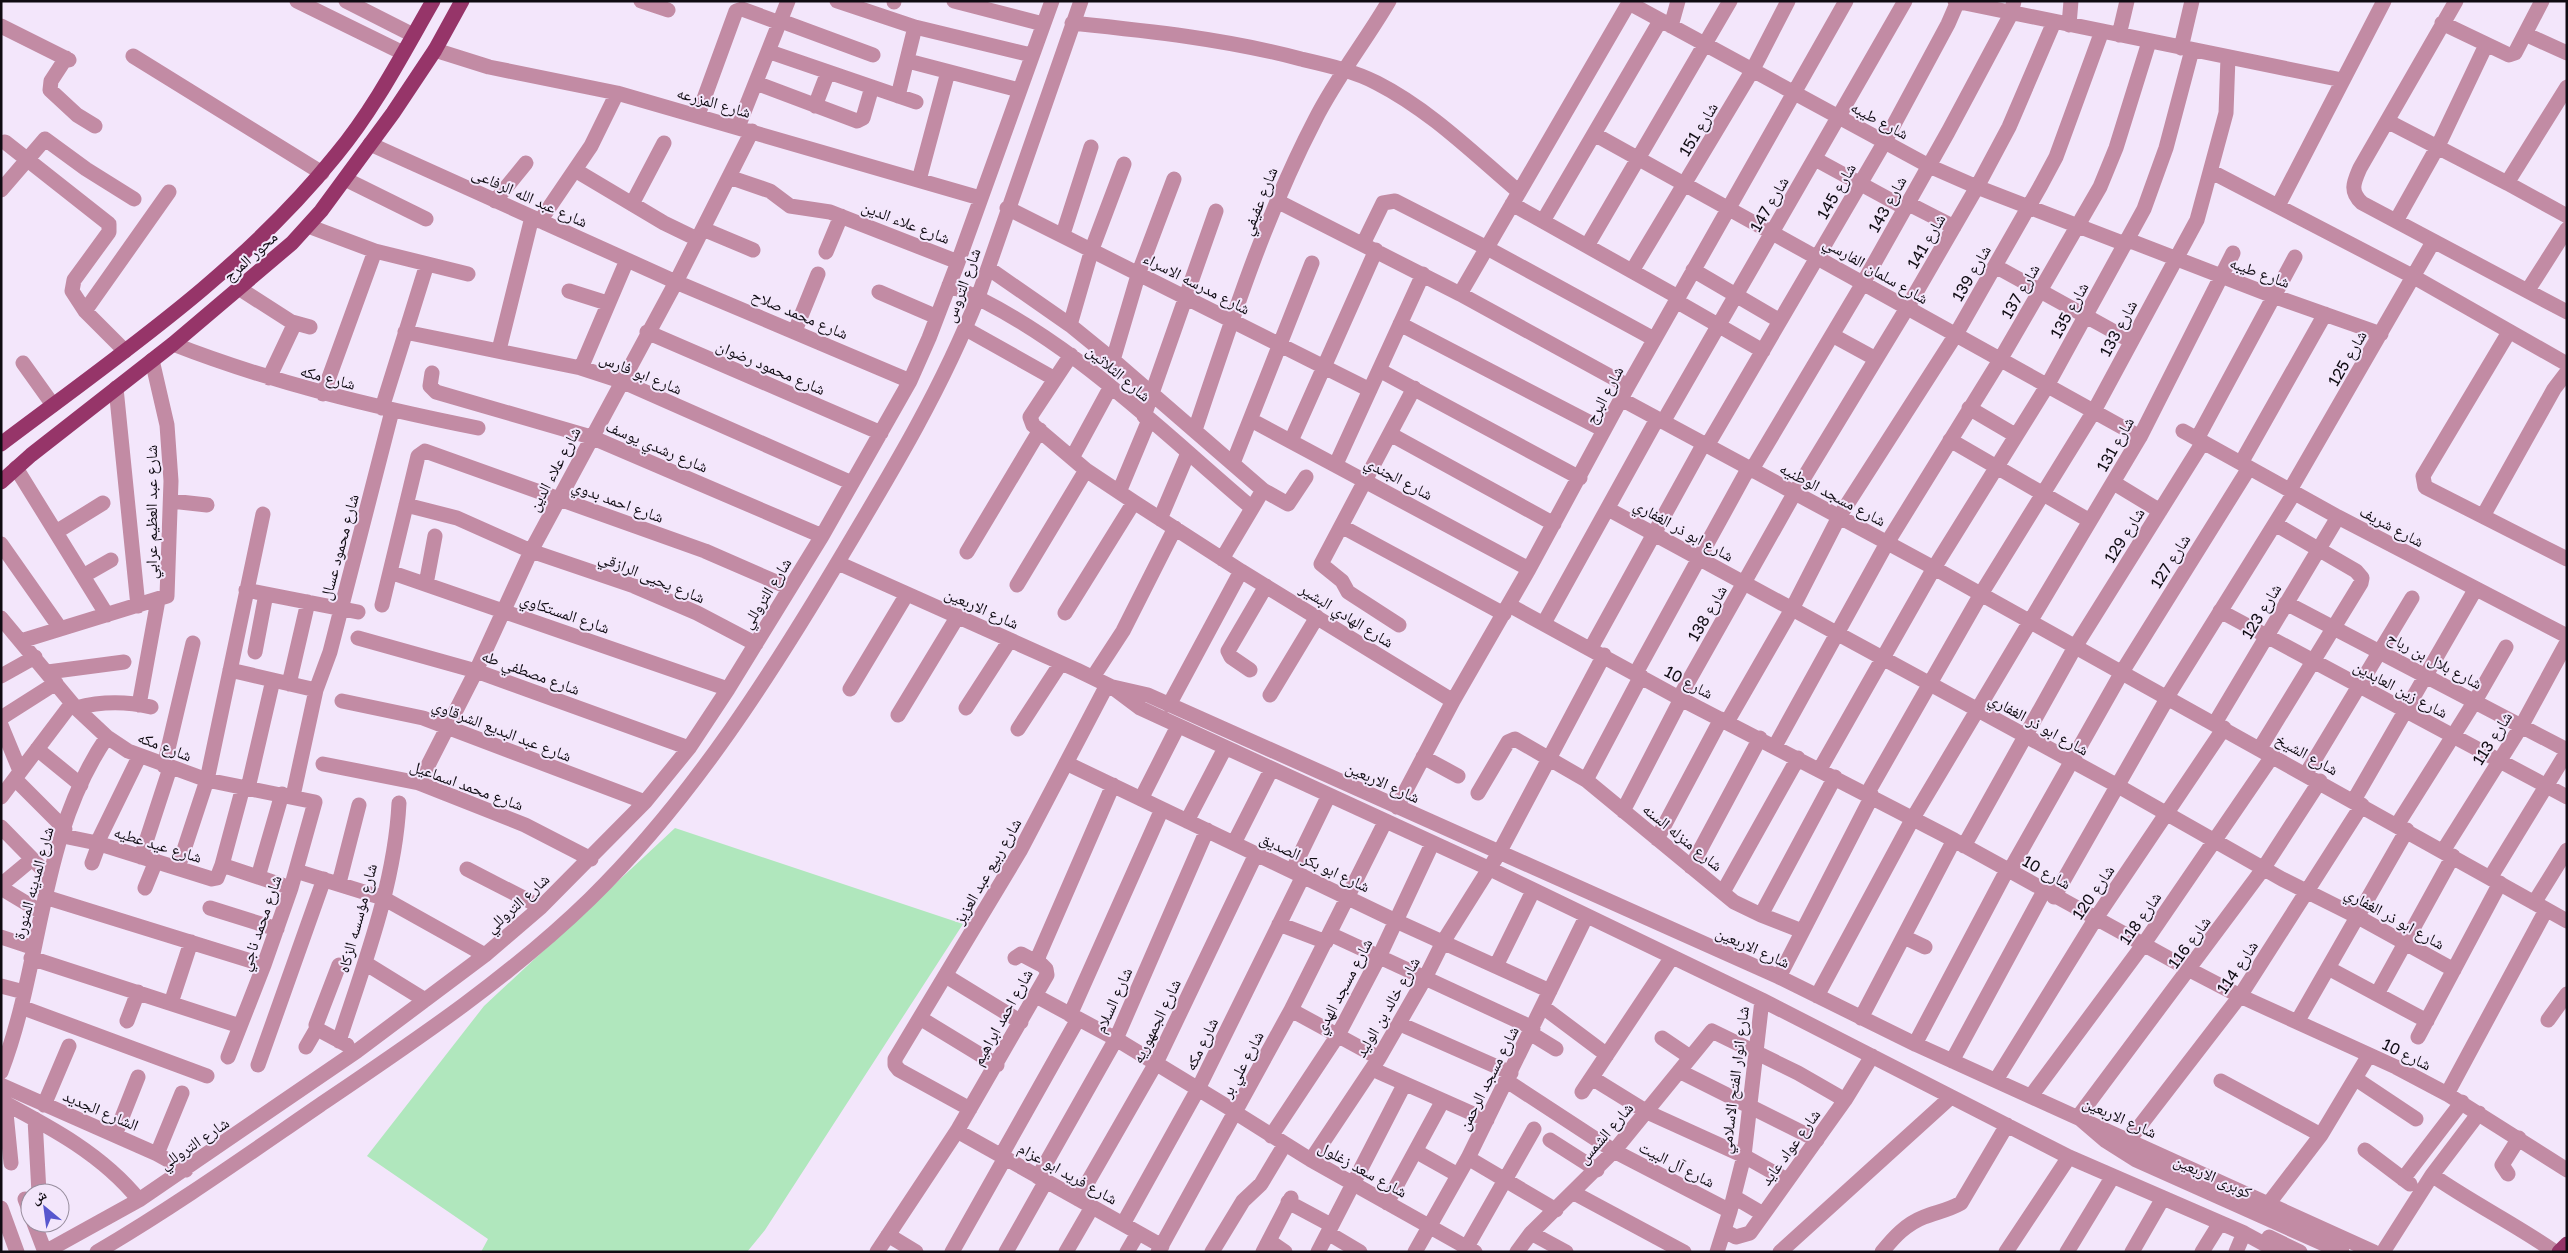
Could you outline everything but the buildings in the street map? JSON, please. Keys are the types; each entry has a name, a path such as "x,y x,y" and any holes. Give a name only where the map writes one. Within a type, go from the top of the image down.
{"main road":[{"name":"محور المرج","path":"1,444 125,351 228,267 284,214 322,173 365,115 433,1"},
{"name":"محور المرج","path":"1,482 240,289 275,259 308,226 345,179 435,50 462,1"},
{"path":"2559,1252 2567,1244"}],"street":[{"path":"297,1 403,53"},
{"path":"331,18 339,1"},
{"path":"346,1 414,35"},
{"path":"641,1 668,10"},
{"name":"شارع علاء الدين","path":"420,783 476,671 531,550 647,332 676,282 729,177 745,129 756,83 770,52 788,1"},
{"path":"837,1 915,28 1031,55"},
{"path":"954,1 1043,24"},
{"name":"شارع التروس","path":"822,536 910,381 958,262 1052,1"},
{"name":"شارع التروس","path":"838,563 909,442 966,329 1081,1"},
{"name":"شارع عفيفي","path":"1195,430 1232,320 1277,202 1314,120 1389,1"},
{"path":"1543,221 1594,134 1666,23 1678,1"},
{"path":"1587,246 1639,160 1730,1"},
{"name":"شارع 151","path":"1632,271 1752,71 1788,1"},
{"name":"شارع البرج","path":"1397,807 1453,701 1580,478 1624,392 1795,94 1846,1"},
{"name":"شارع 147","path":"1544,623 1608,509 1737,296 1905,1"},
{"path":"1957,1 2013,8 2061,24 2342,80"},
{"name":"شارع 145","path":"1591,648 1653,534 1884,143 1957,1"},
{"name":"شارع 141","path":"1794,494 1907,308 1977,187 2072,1"},
{"path":"2119,35 2127,1"},
{"name":"شارع 135","path":"1820,769 1934,568 2046,386 2127,242 2157,179 2186,49 2192,1"},
{"path":"2278,206 2384,1"},
{"path":"2456,1 2387,121 2353,185 2354,196 2362,203 2433,242 2567,312"},
{"path":"2442,23 2509,55 2515,53 2542,1"},
{"path":"1460,294 1629,2"},
{"name":"شارع طيبه","path":"1629,2 1752,71 1929,166 1977,187 2079,225 2381,334"},
{"name":"شارع 143","path":"1586,780 1699,559 1750,470 1863,283 1929,166 2013,8"},
{"path":"698,115 736,11 742,9 873,55"},
{"path":"1072,23 1179,34 1279,53 1344,70 1376,82 1406,99 1543,221 1632,271 1763,350"},
{"path":"898,96 915,28"},
{"path":"3,30 67,59 51,81 50,90 77,114 96,126"},
{"name":"شارع 139","path":"1657,839 1724,720 1792,609 1839,517 1955,336 1996,266 2056,157 2102,31"},
{"path":"2525,34 2567,53"},
{"name":"شارع 137","path":"1775,746 1887,543 2000,360 2079,225 2109,168 2149,42"},
{"path":"2396,221 2438,146 2486,45"},
{"name":"شارع المزرعه","path":"435,50 489,67 616,93 698,115 980,198"},
{"path":"770,52 916,102"},
{"path":"133,56 322,173"},
{"name":"شارع 133","path":"1869,795 1981,594 2094,411 2197,220 2212,172 2226,113 2228,57"},
{"path":"908,61 1020,90"},
{"path":"815,106 828,72"},
{"path":"919,180 948,72"},
{"path":"756,83 859,121 863,118 872,87"},
{"path":"2507,183 2567,87"},
{"path":"499,350 536,219 575,170 605,120 616,93"},
{"path":"2387,121 2438,146 2567,216"},
{"name":"شارع سلمان الفارسي","path":"1594,134 2140,437"},
{"path":"1,190 43,140 48,139 86,169 144,205"},
{"path":"5,142 109,224 109,232 72,286 74,297 125,351"},
{"path":"632,204 664,143"},
{"name":"شارع عبد الله الرفاعى","path":"370,144 676,282"},
{"path":"1062,234 1091,147"},
{"path":"1814,159 1860,184 1954,227"},
{"path":"495,201 526,163"},
{"path":"1070,325 1092,249 1124,164"},
{"path":"575,170 664,223 753,250"},
{"path":"2212,172 2414,276 2567,364"},
{"name":"شارع علاء الدين","path":"729,177 770,191 790,206 841,216 958,262"},
{"path":"345,179 426,219"},
{"path":"1113,360 1139,272 1174,180"},
{"path":"86,311 144,205 169,192"},
{"path":"1291,440 1323,368 1370,247 1384,203 1391,200 1487,248 1654,339"},
{"name":"شارع مسجد الوطنيه","path":"1277,202 1370,247 1460,294 1624,392 1660,421 1934,568 2028,622"},
{"name":"شارع مدرسه الاسراء","path":"1008,208 1139,272 1323,368 1370,390"},
{"path":"1119,492 1216,211"},
{"path":"826,252 841,216"},
{"path":"308,226 375,251 468,274"},
{"path":"2528,290 2567,229"},
{"name":"شارع 125","path":"1952,1061 2049,894 2118,786 2168,697 2274,524 2433,242"},
{"path":"323,394 375,251"},
{"name":"شارع 131","path":"1817,996 1913,818 2028,622 2114,483 2140,437 2233,253"},
{"name":"شارع 129","path":"1862,1018 1904,936 2075,647 2160,511 2200,440 2295,257"},
{"path":"581,368 607,303 628,260"},
{"path":"1233,463 1312,263"},
{"name":"شارع محمود عسال","path":"258,877 288,795 316,690 326,666 405,332 427,264"},
{"path":"1996,266 2131,341"},
{"name":"شارع الثلاثين","path":"988,268 1070,325 1152,392 1263,490 1288,504 1306,476"},
{"path":"1693,270 1780,321"},
{"path":"795,331 818,274"},
{"path":"1336,464 1423,274"},
{"name":"شارع محمد صلاح","path":"676,282 910,381"},
{"name":"شارع الثلاثين","path":"949,285 978,297 1071,355 1252,508"},
{"path":"240,289 292,322 310,328"},
{"path":"569,291 607,303"},
{"path":"879,292 937,317"},
{"name":"شارع 127","path":"1915,1044 2008,871 2072,763 2122,672 2245,465 2325,314"},
{"path":"269,378 293,329 292,322"},
{"path":"1400,324 1604,430"},
{"path":"966,329 1055,379"},
{"name":"شارع ابو فارس","path":"405,332 581,368 621,382 852,483"},
{"name":"شارع محمود رضوان","path":"647,332 881,433"},
{"path":"2510,332 2423,476 2425,487 2565,554"},
{"path":"1832,334 1876,359"},
{"name":"شارع مكه","path":"173,344 269,378 323,394 387,410 478,428"},
{"path":"967,552 1037,428 1030,417 1071,355"},
{"name":"شارع عبد العظيم عرابي","path":"152,360 167,425 171,501 168,594 166,597 158,600"},
{"path":"23,363 54,405"},
{"path":"1379,370 1580,478"},
{"path":"2483,516 2561,392 2567,372"},
{"name":"شارع رشدي يوسف","path":"432,373 430,386 436,392 591,437 822,536"},
{"path":"116,388 138,606"},
{"path":"1072,458 1110,388"},
{"path":"1399,625 1348,592 1342,581 1323,568 1321,563 1414,388"},
{"path":"1969,408 2016,435"},
{"name":"شارع الجندي","path":"1251,420 1529,569"},
{"name":"شارع الهادي البشير","path":"1037,428 1086,470 1134,502 1241,571 1453,701"},
{"path":"2183,431 2200,440"},
{"path":"1390,434 1554,524"},
{"path":"1950,440 2090,521"},
{"name":"شارع شريف","path":"2200,440 2475,590 2567,636"},
{"name":"شارع احمد بدوي","path":"406,505 418,456 422,451 431,452 705,552 790,588"},
{"path":"1160,519 1188,454"},
{"path":"16,468 107,615"},
{"path":"1017,584 1086,470"},
{"path":"2114,483 2160,511"},
{"path":"1222,559 1263,490"},
{"name":"شارع 138","path":"1623,811 1680,698 1794,494"},
{"path":"171,501 206,505"},
{"path":"1065,613 1134,502"},
{"path":"56,532 103,503"},
{"path":"382,605 406,505"},
{"name":"شارع يحيى الرازقي","path":"406,505 457,518 531,550 666,599 756,644"},
{"name":"شارع ابو ذر الغفاري","path":"1608,509 1930,684 2023,737 2118,786 2263,869 2358,917 2454,970"},
{"path":"178,868 207,780 263,514"},
{"name":"شارع 123","path":"2219,725 2266,637 2338,516"},
{"path":"2274,524 2318,550"},
{"name":"شارع 10","path":"1341,526 1506,610 1544,623 1680,698 1913,818 2049,894 2240,996 2369,1055 2447,1094 2567,1170"},
{"path":"1092,678 1123,631 1175,528"},
{"path":"426,584 435,536"},
{"name":"شارع التروللي","path":"45,1252 139,1200 186,1170 357,1051 485,955 541,907 591,859 645,802 689,748 728,689 822,536"},
{"path":"1,544 60,628"},
{"name":"شارع 118","path":"2031,1096 2143,944 2215,841 2267,752 2313,662 2362,583 2362,578 2356,571 2318,550"},
{"path":"83,576 111,560"},
{"path":"97,1252 152,1220 369,1072 536,948 590,899 640,846 724,737 783,652 838,563"},
{"name":"شارع الاربعين","path":"838,563 1110,686 1148,695 1779,977 1915,1044 2374,1252"},
{"path":"1169,705 1241,571"},
{"name":"شارع المستكاوي","path":"390,572 728,689"},
{"path":"1250,670 1231,657 1228,651 1266,586"},
{"path":"246,590 358,612"},
{"name":"شارع 114","path":"2129,1140 2240,996 2308,892 2358,803 2405,712 2475,590"},
{"path":"254,652 266,594"},
{"path":"850,689 907,594"},
{"name":"شارع 116","path":"2078,1117 2190,970 2263,869 2313,778 2359,687 2412,598"},
{"path":"1,797 37,749 74,705 106,702 145,706 158,600 21,641"},
{"path":"289,684 308,602"},
{"name":"شارع بلال بن رباح","path":"2286,603 2522,725 2567,751"},
{"name":"شارع زين العابدين","path":"2220,611 2405,712 2567,797"},
{"path":"898,715 958,616"},
{"path":"1270,695 1317,617"},
{"name":"شارع الشيخ","path":"2028,622 2219,725 2567,921"},
{"name":"شارع مكه","path":"4,626 21,641 74,705 107,738 138,757 207,780 312,800"},
{"name":"شارع مصطفي طه","path":"358,638 476,671 689,748"},
{"path":"966,708 1010,640"},
{"name":"شارع 113","path":"2377,994 2404,944 2448,853 2499,760 2522,725 2567,642"},
{"path":"141,857 167,767 194,643"},
{"path":"2297,1022 2358,917 2402,828 2452,736 2476,701 2506,647"},
{"name":"شارع خالد بن الوليد","path":"1312,1160 1376,1064 1400,1024 1443,942 1499,853 1604,655"},
{"path":"1,676 35,657"},
{"path":"1,718 52,678 124,662"},
{"path":"1018,730 1061,663"},
{"path":"230,670 316,690"},
{"path":"222,865 273,680"},
{"name":"شارع الاربعين","path":"1110,686 1135,705 1178,726 1432,844 1488,868 1586,917 1762,1000 2070,1157 2244,1233 2279,1252"},
{"name":"شارع ربيع عبد العزيز","path":"970,1109 899,1070 895,1065 895,1059 1015,860 1110,686"},
{"name":"شارع عبد البديع الشرقاوي","path":"342,702 415,715 645,802"},
{"path":"1,725 18,775 64,833"},
{"name":"شارع 120","path":"1996,1080 2096,918 2167,814 2219,725"},
{"path":"703,726 724,737"},
{"path":"1141,799 1178,726"},
{"name":"شارع المدينه المنورة","path":"1,1072 21,1007 40,912 50,877 88,766 107,738"},
{"path":"1691,867 1760,738"},
{"name":"شارع منزله السنه","path":"1478,793 1509,740 1515,739 1586,780 1741,906 1802,931"},
{"path":"1188,821 1225,748"},
{"path":"37,749 81,785"},
{"path":"2418,1037 2454,970 2495,880 2546,785 2567,751"},
{"path":"92,863 98,844 138,757"},
{"path":"1423,757 1458,776"},
{"path":"1723,892 1798,758"},
{"name":"شارع محمد اسماعيل","path":"323,764 420,783 532,828 591,859"},
{"name":"شارع ابو بكر الصديق","path":"1066,764 1297,874 1550,991"},
{"path":"1234,843 1271,770"},
{"path":"1761,915 1835,777"},
{"name":"شارع احمد ابراهيم","path":"877,1252 957,1131 997,1065 1048,973 1040,964 1039,955 1113,786"},
{"path":"1779,977 1869,795"},
{"name":"شارع مكه","path":"1123,1224 1198,1089 1279,924 1329,796"},
{"name":"شارع محمد ناجي","path":"228,1057 264,965 291,888 316,806 312,800"},
{"name":"شارع مؤسسه الزكاه","path":"339,1041 365,963 383,898 396,838 398,803"},
{"path":"338,884 359,805"},
{"path":"952,1252 1074,1017 1162,809"},
{"name":"شارع علي بر","path":"1160,1249 1291,1010 1385,822"},
{"path":"1,827 50,877"},
{"name":"شارع السلام","path":"1006,1252 1042,1179 1116,1039 1207,830"},
{"name":"شارع عيد عطيه","path":"64,833 214,879 218,876 222,865 291,888"},
{"name":"شارع مسجد الهدي","path":"1271,1136 1338,1035 1379,957 1432,844"},
{"path":"2447,1094 2567,850"},
{"name":"شارع الجمهوريه","path":"1078,1199 1156,1063 1256,854"},
{"path":"32,860 1,886 40,912"},
{"path":"145,888 156,861"},
{"path":"467,869 541,907"},
{"path":"296,871 383,898 485,955"},
{"path":"258,1066 324,879"},
{"path":"1496,966 1533,891"},
{"path":"45,897 264,965"},
{"path":"210,908 276,929"},
{"name":"شارع مسجد الرحمن","path":"1415,1252 1468,1158 1586,917"},
{"path":"1279,924 1328,938 1379,957 1531,1030 1556,1049"},
{"path":"1904,936 1925,947"},
{"path":"1,937 32,953 138,992 240,1026"},
{"path":"170,1003 191,942"},
{"path":"1015,958 1021,954 1040,964"},
{"path":"1582,1092 1672,957"},
{"path":"365,963 425,1000"},
{"path":"306,1047 317,1028 317,1022 339,965"},
{"path":"2328,968 2427,1021"},
{"path":"946,976 1021,1022"},
{"path":"1,986 24,992"},
{"path":"127,1021 138,992"},
{"path":"2548,1020 2567,994"},
{"name":"شارع سعد زغلول","path":"1036,996 1116,1039 1271,1136 1469,1250"},
{"name":"شارع انوار الفتح الاسلامي","path":"1717,1252 1744,1156 1762,1000"},
{"path":"21,1007 207,1076"},
{"path":"1543,1007 1607,1055"},
{"path":"1291,1010 1338,1035 1404,1085 1487,1120"},
{"path":"920,1018 997,1065"},
{"name":"شارع آل البيت","path":"1400,1024 1509,1077 1614,1151 1732,1204 1763,1214"},
{"path":"317,1028 357,1051"},
{"name":"شارع الشمس","path":"1517,1252 1531,1233 1574,1193 1614,1151 1712,1031 1756,1052"},
{"path":"1662,1038 1690,1057"},
{"path":"44,1105 69,1046"},
{"path":"1756,1052 1818,1083 1844,1100"},
{"path":"2269,1203 2320,1135 2369,1055"},
{"name":"شارع عواد عايد","path":"1724,1231 1730,1235 1744,1236 1750,1233 1817,1140 1872,1056"},
{"path":"1679,1071 1750,1104 1817,1140"},
{"path":"115,1135 138,1078"},
{"path":"1592,1078 1647,1112 1744,1156 1787,1180"},
{"path":"2356,1079 2416,1118"},
{"path":"2221,1081 2320,1135"},
{"name":"الشارع الجديد","path":"1,1085 157,1154 186,1170"},
{"path":"1318,1252 1404,1085"},
{"path":"157,1154 182,1093"},
{"path":"1780,1252 1951,1096"},
{"path":"1387,1203 1417,1152 1442,1102"},
{"path":"2403,1179 2462,1102"},
{"path":"2,1103 35,1119 104,1162 139,1200"},
{"path":"2,1103 11,1163"},
{"path":"2383,1252 2432,1174 2479,1113"},
{"name":"كوبرى الاربعين","path":"2078,1117 2106,1141 2136,1160 2342,1252"},
{"path":"32,1183 35,1119"},
{"path":"1882,1252 1898,1232 1911,1223 1950,1209 1961,1202 2007,1125"},
{"path":"1469,1250 1534,1129"},
{"name":"شارع فريد ابو عزام","path":"957,1131 1123,1224 1160,1249"},
{"path":"2508,1174 2502,1165 2519,1138"},
{"path":"1550,1140 1597,1170"},
{"path":"1212,1252 1243,1201 1261,1184 1286,1144"},
{"path":"2365,1150 2421,1192"},
{"path":"1417,1152 1458,1175"},
{"path":"2006,1252 2070,1157"},
{"name":"كوبرى الاربعين","path":"2070,1157 2105,1161 2300,1252"},
{"path":"1468,1158 1507,1179 1556,1210"},
{"path":"2432,1174 2461,1195 2522,1229 2555,1252"},
{"path":"2067,1252 2113,1176"},
{"path":"1574,1193 1684,1252"},
{"path":"2132,1252 2163,1198"},
{"path":"1285,1252 1266,1247 1289,1200 1360,1252"},
{"path":"1066,1252 1092,1207"},
{"path":"1,1208 17,1252"},
{"path":"2202,1252 2220,1223"},
{"path":"38,1233 45,1252"},
{"path":"1127,1252 1138,1233"},
{"path":"1531,1233 1566,1252"},
{"path":"2236,1252 2244,1233"},
{"path":"888,1235 916,1252"}],"green space":[{"path":"675,828 963,924 765,1230 747,1252 481,1252 488,1239 367,1156 484,1006"}]}
